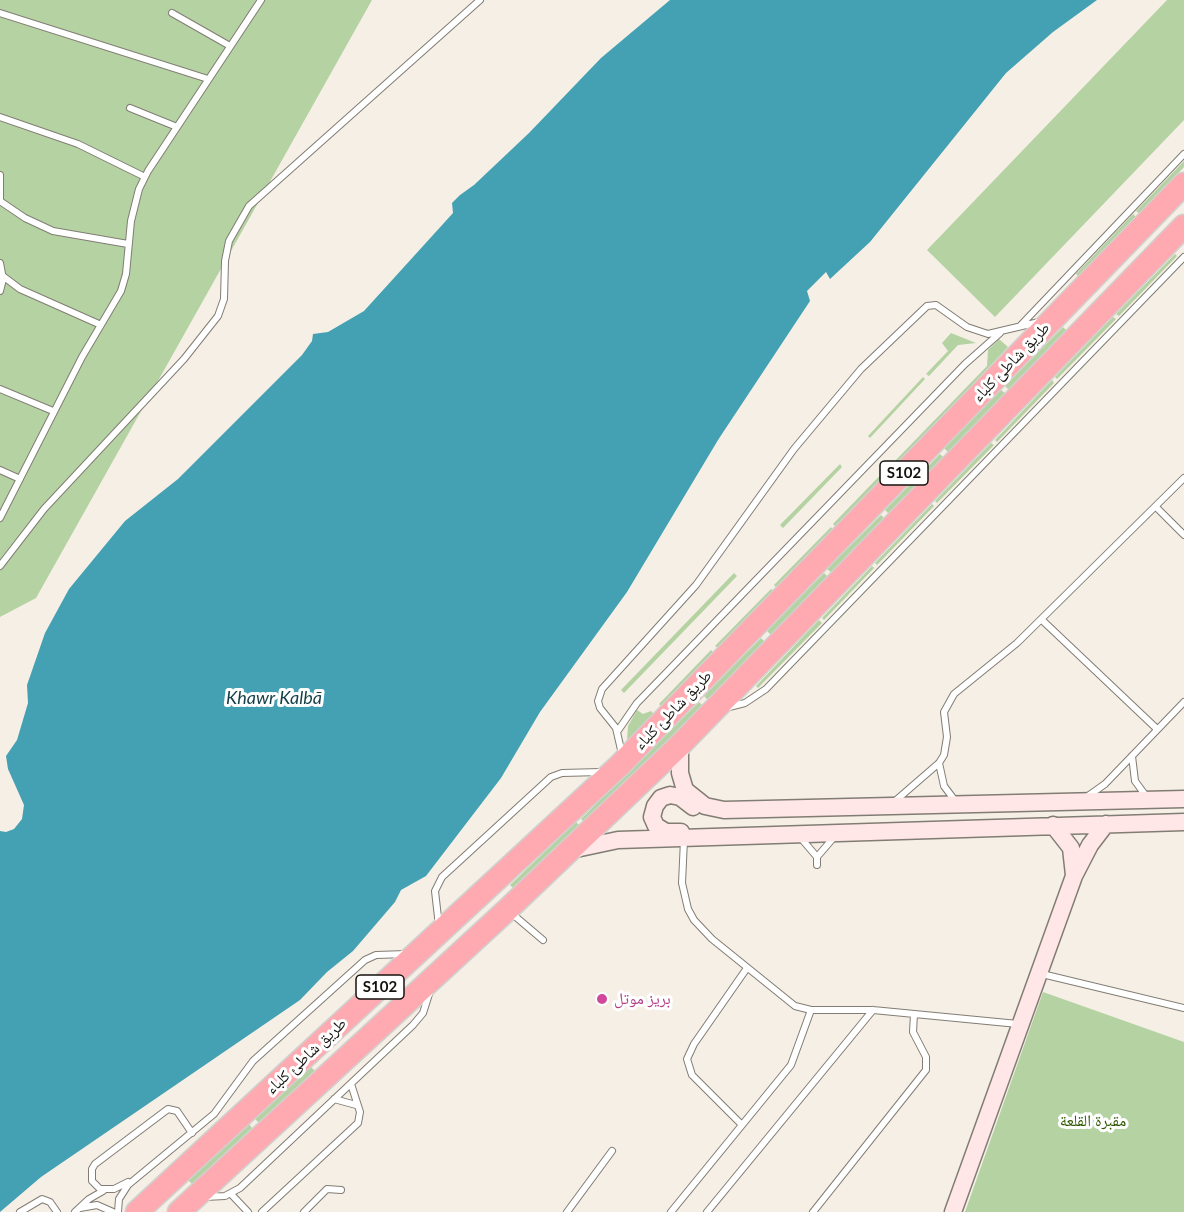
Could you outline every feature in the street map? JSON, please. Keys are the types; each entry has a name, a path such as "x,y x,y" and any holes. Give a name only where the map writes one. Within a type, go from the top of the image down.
{"highway":[{"name":"طريق شاطئ كلباء","path":"137,1212 621,763 1184,184"},
{"name":"طريق شاطئ كلباء","path":"187,1204 432,980 680,745 1179,242 1184,209"},
{"path":"352,1053 350,1043 355,1029 396,989 417,953"}],"street":[{"path":"680,745 680,773 690,797 705,806 734,811 1184,799"},
{"path":"717,836 661,830 652,817 655,806 661,798 670,795 680,797 694,808 707,814 734,811"},
{"path":"570,850 618,840 684,839 794,832 1184,822"},
{"path":"953,1212 1074,876 1090,845 1106,824"},
{"path":"1053,825 1071,848 1075,862 1074,876"}],"lane":[{"path":"0,518 2,509 20,480 53,411 124,283 135,205 145,177 261,0"},
{"path":"0,566 44,509 184,359 218,316 224,299 225,261 230,241 249,206 480,0"},
{"path":"172,13 230,46"},
{"path":"0,14 208,79"},
{"path":"130,108 177,127"},
{"path":"0,117 78,144 145,177"},
{"path":"1020,326 1184,154"},
{"path":"0,175 0,201 25,218 53,231 128,244"},
{"path":"0,263 0,291"},
{"path":"1,276 20,289 100,325"},
{"path":"440,932 436,886 459,861 551,777 562,773 594,773 621,763 617,732 600,708 602,689 696,585 794,449 861,369 924,308 931,305 977,332 1000,333 1054,318"},
{"path":"617,732 637,703 965,364 1000,333"},
{"path":"0,389 53,411"},
{"path":"0,470 20,480"},
{"path":"886,807 939,763 947,744 944,712 951,698 1042,620 1184,478"},
{"path":"1156,507 1184,535"},
{"path":"1042,620 1157,729"},
{"path":"1076,802 1105,784 1184,702"},
{"path":"1132,756 1135,781 1141,792 1152,800"},
{"path":"939,763 944,786 958,805"},
{"path":"817,865 817,857 840,831"},
{"path":"794,832 817,857"},
{"path":"684,839 682,883 688,909 703,931 788,1002 810,1010 873,1010 1021,1024"},
{"path":"507,910 543,940"},
{"path":"77,1210 97,1205 116,1212 123,1191 134,1179 224,1104 253,1061 365,960 376,955 417,953"},
{"path":"742,1125 692,1076 687,1059 694,1044 747,968"},
{"path":"1039,973 1184,1008"},
{"path":"187,1204 231,1194 419,1019 426,1005 432,980"},
{"path":"671,1212 791,1065 810,1010"},
{"path":"706,1212 873,1010"},
{"path":"813,1212 924,1075 927,1062 913,1032 914,1014"},
{"path":"262,1212 356,1126 361,1116 351,1084"},
{"path":"334,1099 357,1106"},
{"path":"104,1191 92,1181 91,1175 95,1164 165,1110 175,1109 192,1133"},
{"path":"567,1212 612,1151"},
{"path":"77,1210 104,1191 134,1179"},
{"path":"304,1212 327,1190 341,1190"},
{"path":"231,1194 248,1212"},
{"path":"20,1212 42,1199 50,1202 57,1212"}],"green space":[{"path":"0,0 372,0 36,598 0,617"},
{"path":"1167,0 1184,0 1184,120 995,317 927,250"},
{"path":"1184,161 1184,167 1140,214 1136,211"},
{"path":"1133,214 1136,217 1079,277 1076,274"},
{"path":"1175,254 1177,256 1119,316 1116,314"},
{"path":"1113,317 1116,319 1057,379 1055,377"},
{"path":"1063,327 1067,331 1009,390 1005,386"},
{"path":"951,333 976,343 958,345 929,376 926,374 948,351 942,343"},
{"path":"999,339 1008,347 898,463 895,461 987,366 988,350"},
{"path":"923,377 925,379 870,438 868,436"},
{"path":"1052,380 1054,383 997,442 995,440"},
{"path":"1001,390 1006,394 949,453 944,448"},
{"path":"991,443 994,445 937,503 935,501"},
{"path":"940,454 944,458 889,514 885,510"},
{"path":"840,464 842,467 783,528 780,525"},
{"path":"890,465 893,468 836,527 833,524"},
{"path":"932,504 934,506 877,565 875,563"},
{"path":"881,515 885,519 832,573 827,569"},
{"path":"831,527 833,530 777,588 774,585"},
{"path":"872,566 874,568 824,620 822,618"},
{"path":"734,573 737,576 624,693 621,690"},
{"path":"824,573 828,577 771,635 767,631"},
{"path":"771,589 774,591 718,648 715,646"},
{"path":"819,620 822,623 758,688 756,686"},
{"path":"761,638 765,642 708,700 704,696"},
{"path":"711,650 714,653 662,707 659,704"},
{"path":"699,702 703,706 585,823 581,819"},
{"path":"637,710 643,714 651,711 654,714 627,741 628,726"},
{"path":"576,822 580,826 514,889 510,885"},
{"name":"مقبرة القلعة","path":"1043,992 1184,1042 1184,1212 965,1212"},
{"path":"311,1067 315,1071 259,1123 255,1119"},
{"path":"249,1124 252,1128 192,1184 188,1180"}],"water":[{"name":"Khawr Kalbā","path":"670,0 1097,0 1053,32 1006,73 870,242 830,279 826,272 807,291 810,301 718,440 627,592 540,712 501,778 426,876 401,890 395,902 353,951 327,972 300,1000 41,1177 0,1212 0,831 6,832 14,829 22,819 24,805 8,769 6,756 17,740 28,703 27,685 45,633 69,589 125,521 178,479 302,355 312,341 313,334 328,332 364,311 453,213 452,203 529,133 601,58"}],"place":[{"name":"بريز موتل","path":"602,999"}]}
